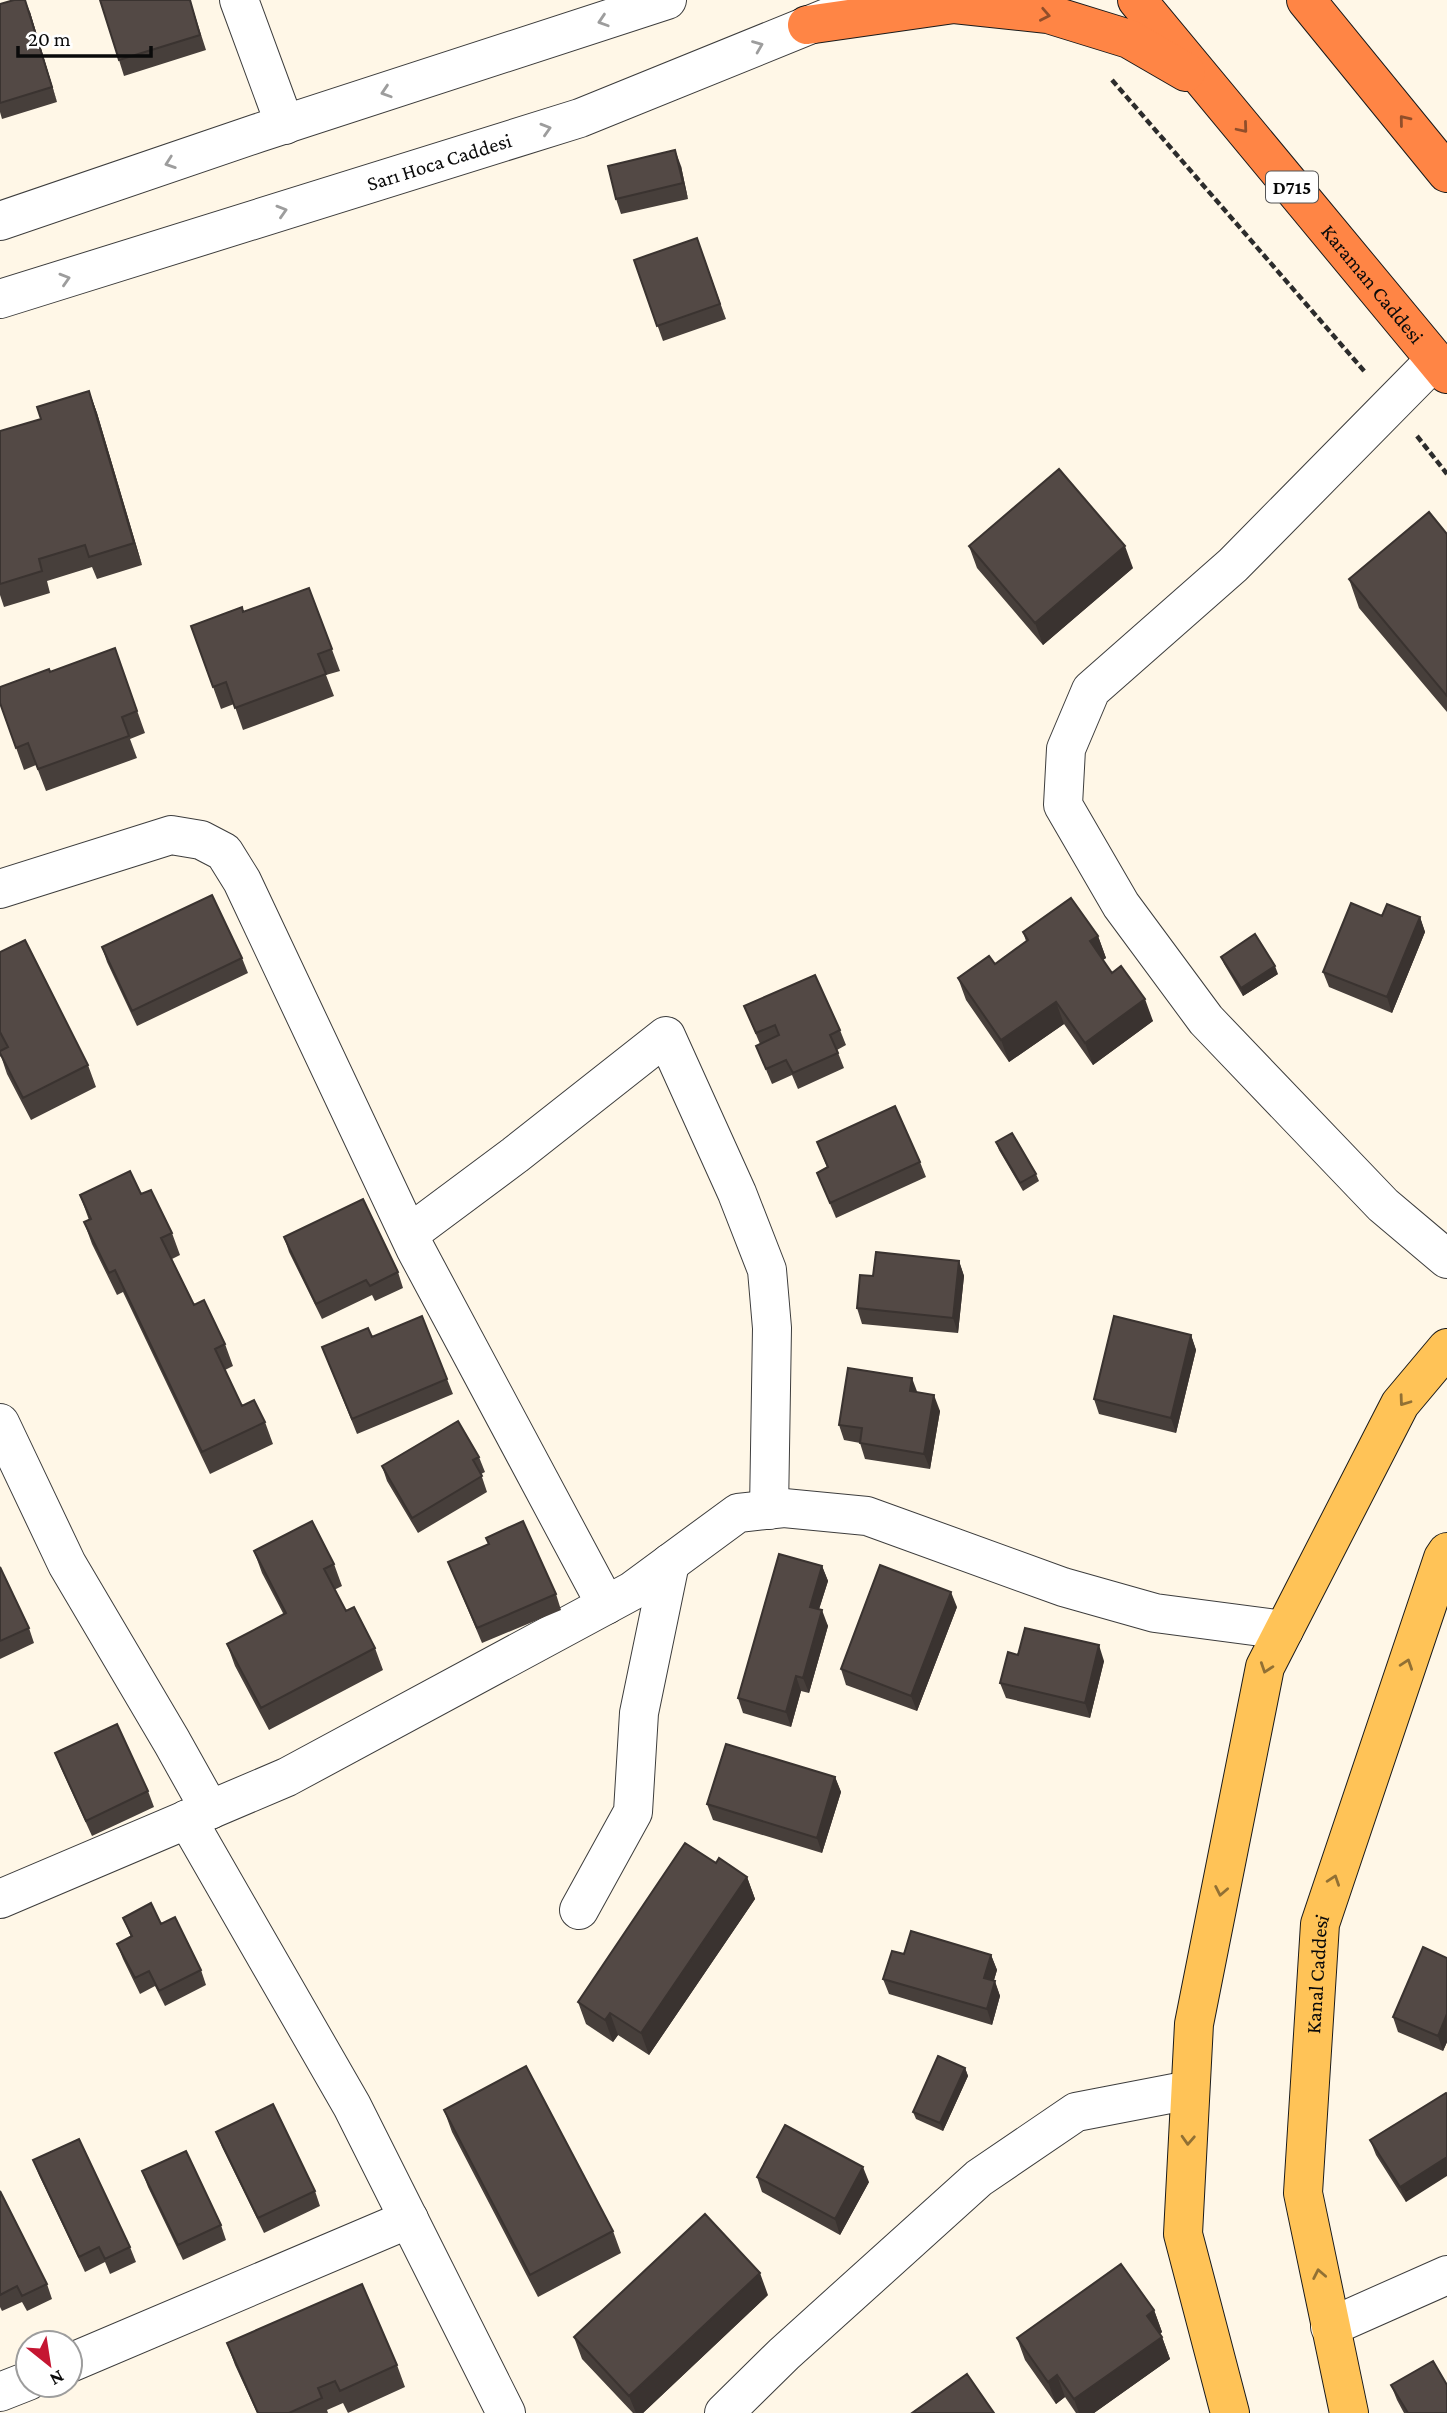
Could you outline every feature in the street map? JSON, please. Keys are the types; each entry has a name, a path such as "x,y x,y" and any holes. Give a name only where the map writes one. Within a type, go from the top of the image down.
{"highway":[{"name":"Karaman Caddesi","path":"1137,0 1441,367"},
{"path":"1306,0 1447,173"},
{"path":"807,25 954,4 1048,14 1129,39 1206,84"}],"main road":[{"path":"1230,2413 1183,2234 1194,2024 1265,1667 1400,1404 1447,1349"},
{"name":"Kanal Caddesi","path":"1349,2413 1303,2193 1320,1924 1447,1552"}],"street":[{"path":"239,0 285,125"},
{"path":"0,221 667,0"},
{"name":"Sarı Hoca Caddesi","path":"0,299 580,118 869,0"},
{"path":"1441,367 1233,565 1091,690 1066,749 1063,805 1121,905 1206,1020 1383,1205 1447,1259"},
{"path":"0,890 171,835 201,840 224,852 242,881 409,1234 606,1605"},
{"path":"409,1234 514,1156 666,1035 737,1193 767,1270 772,1328 769,1510"},
{"path":"0,1423 67,1564 172,1742 198,1815 352,2106 506,2413"},
{"path":"0,1899 287,1777 632,1591 738,1513 784,1508 867,1516 1063,1587 1155,1613 1284,1630"},
{"path":"579,1910 633,1812 639,1713 670,1563"},
{"path":"724,2413 784,2354 979,2178 1076,2112 1190,2090"},
{"path":"84,2357 409,2219"},
{"path":"1330,2327 1447,2275"}],"path":[{"path":"1112,80 1367,374"},
{"path":"1420,440 1447,474"}],"building":[{"path":"25,0 52,87 0,103 0,4"},
{"path":"100,0 190,0 200,35 119,60"},
{"path":"675,150 683,183 616,199 608,166"},
{"path":"697,238 720,304 657,326 634,260"},
{"path":"89,391 134,543 89,557 85,545 39,559 42,571 0,584 0,431 41,419 37,407"},
{"path":"1059,469 1125,546 1035,623 969,546"},
{"path":"1429,512 1447,534 1447,696 1349,579"},
{"path":"309,588 332,649 318,654 326,674 235,708 226,682 213,687 191,626 242,607 243,612"},
{"path":"115,648 137,711 122,717 129,736 38,769 28,743 16,748 0,703 0,687"},
{"path":"212,895 242,958 132,1011 102,947"},
{"path":"1071,898 1098,936 1090,941 1112,973 1121,966 1145,999 1085,1043 1056,1002 1001,1040 958,978 989,956 995,964 1028,940 1023,932"},
{"path":"1351,903 1382,916 1387,904 1420,917 1387,997 1323,972"},
{"path":"1255,934 1275,966 1241,988 1221,957"},
{"path":"25,940 88,1065 23,1098 0,1053 8,1047 0,1032 0,952"},
{"path":"815,975 840,1030 830,1035 838,1053 793,1073 786,1060 766,1069 756,1046 779,1035 775,1025 756,1033 744,1006"},
{"path":"895,1106 920,1162 830,1203 817,1173 828,1167 817,1142"},
{"path":"1012,1133 1036,1174 1020,1183 996,1142"},
{"path":"130,1171 141,1194 151,1190 172,1233 161,1238 194,1305 204,1300 225,1344 215,1349 242,1406 254,1400 265,1422 202,1452 115,1270 109,1273 84,1222 91,1219 80,1195"},
{"path":"363,1199 398,1272 370,1286 366,1280 316,1304 284,1237"},
{"path":"876,1252 959,1261 953,1318 857,1308 860,1275 873,1276"},
{"path":"422,1316 447,1379 352,1419 322,1347 368,1328 372,1337"},
{"path":"1114,1316 1191,1335 1171,1418 1094,1399"},
{"path":"848,1368 912,1378 910,1391 934,1395 924,1454 860,1443 862,1428 839,1425"},
{"path":"458,1421 479,1457 473,1460 482,1476 412,1518 382,1466"},
{"path":"312,1521 334,1564 324,1569 346,1611 354,1607 375,1648 261,1708 227,1644 286,1613 254,1551"},
{"path":"523,1521 556,1594 477,1628 448,1562 489,1544 486,1538"},
{"path":"779,1554 822,1566 810,1607 822,1610 803,1678 796,1676 786,1712 738,1698"},
{"path":"880,1565 951,1592 911,1696 841,1669"},
{"path":"0,1567 29,1628 0,1641"},
{"path":"1025,1628 1099,1645 1085,1703 1000,1683 1008,1652 1018,1655"},
{"path":"117,1724 148,1791 86,1821 55,1753"},
{"path":"726,1744 835,1777 817,1838 707,1804"},
{"path":"685,1843 716,1863 719,1858 747,1877 641,2033 610,2013 605,2020 578,2002"},
{"path":"151,1903 161,1924 175,1917 201,1970 159,1991 149,1971 135,1978 117,1944 132,1936 123,1918"},
{"path":"911,1931 991,1955 984,1978 995,1981 987,2009 883,1979 892,1951 904,1954"},
{"path":"1423,1947 1447,1958 1447,2014 1438,2036 1393,2017"},
{"path":"938,2056 965,2068 940,2123 913,2112"},
{"path":"526,2066 613,2231 530,2275 444,2110"},
{"path":"1446,2093 1447,2157 1400,2187 1370,2140"},
{"path":"273,2104 315,2191 258,2218 216,2132"},
{"path":"785,2125 863,2167 835,2219 757,2177"},
{"path":"79,2139 130,2247 105,2259 99,2247 79,2257 33,2160"},
{"path":"186,2151 221,2225 178,2245 142,2171"},
{"path":"0,2191 47,2284 22,2296 17,2286 0,2295"},
{"path":"705,2214 760,2273 629,2396 574,2337"},
{"path":"1121,2264 1154,2310 1147,2316 1162,2337 1074,2399 1057,2375 1048,2382 1017,2338"},
{"path":"362,2284 397,2365 340,2391 335,2381 318,2388 322,2398 289,2413 258,2413 227,2343"},
{"path":"1433,2361 1447,2385 1447,2413 1408,2413 1391,2385"},
{"path":"967,2374 994,2413 912,2413"}]}
